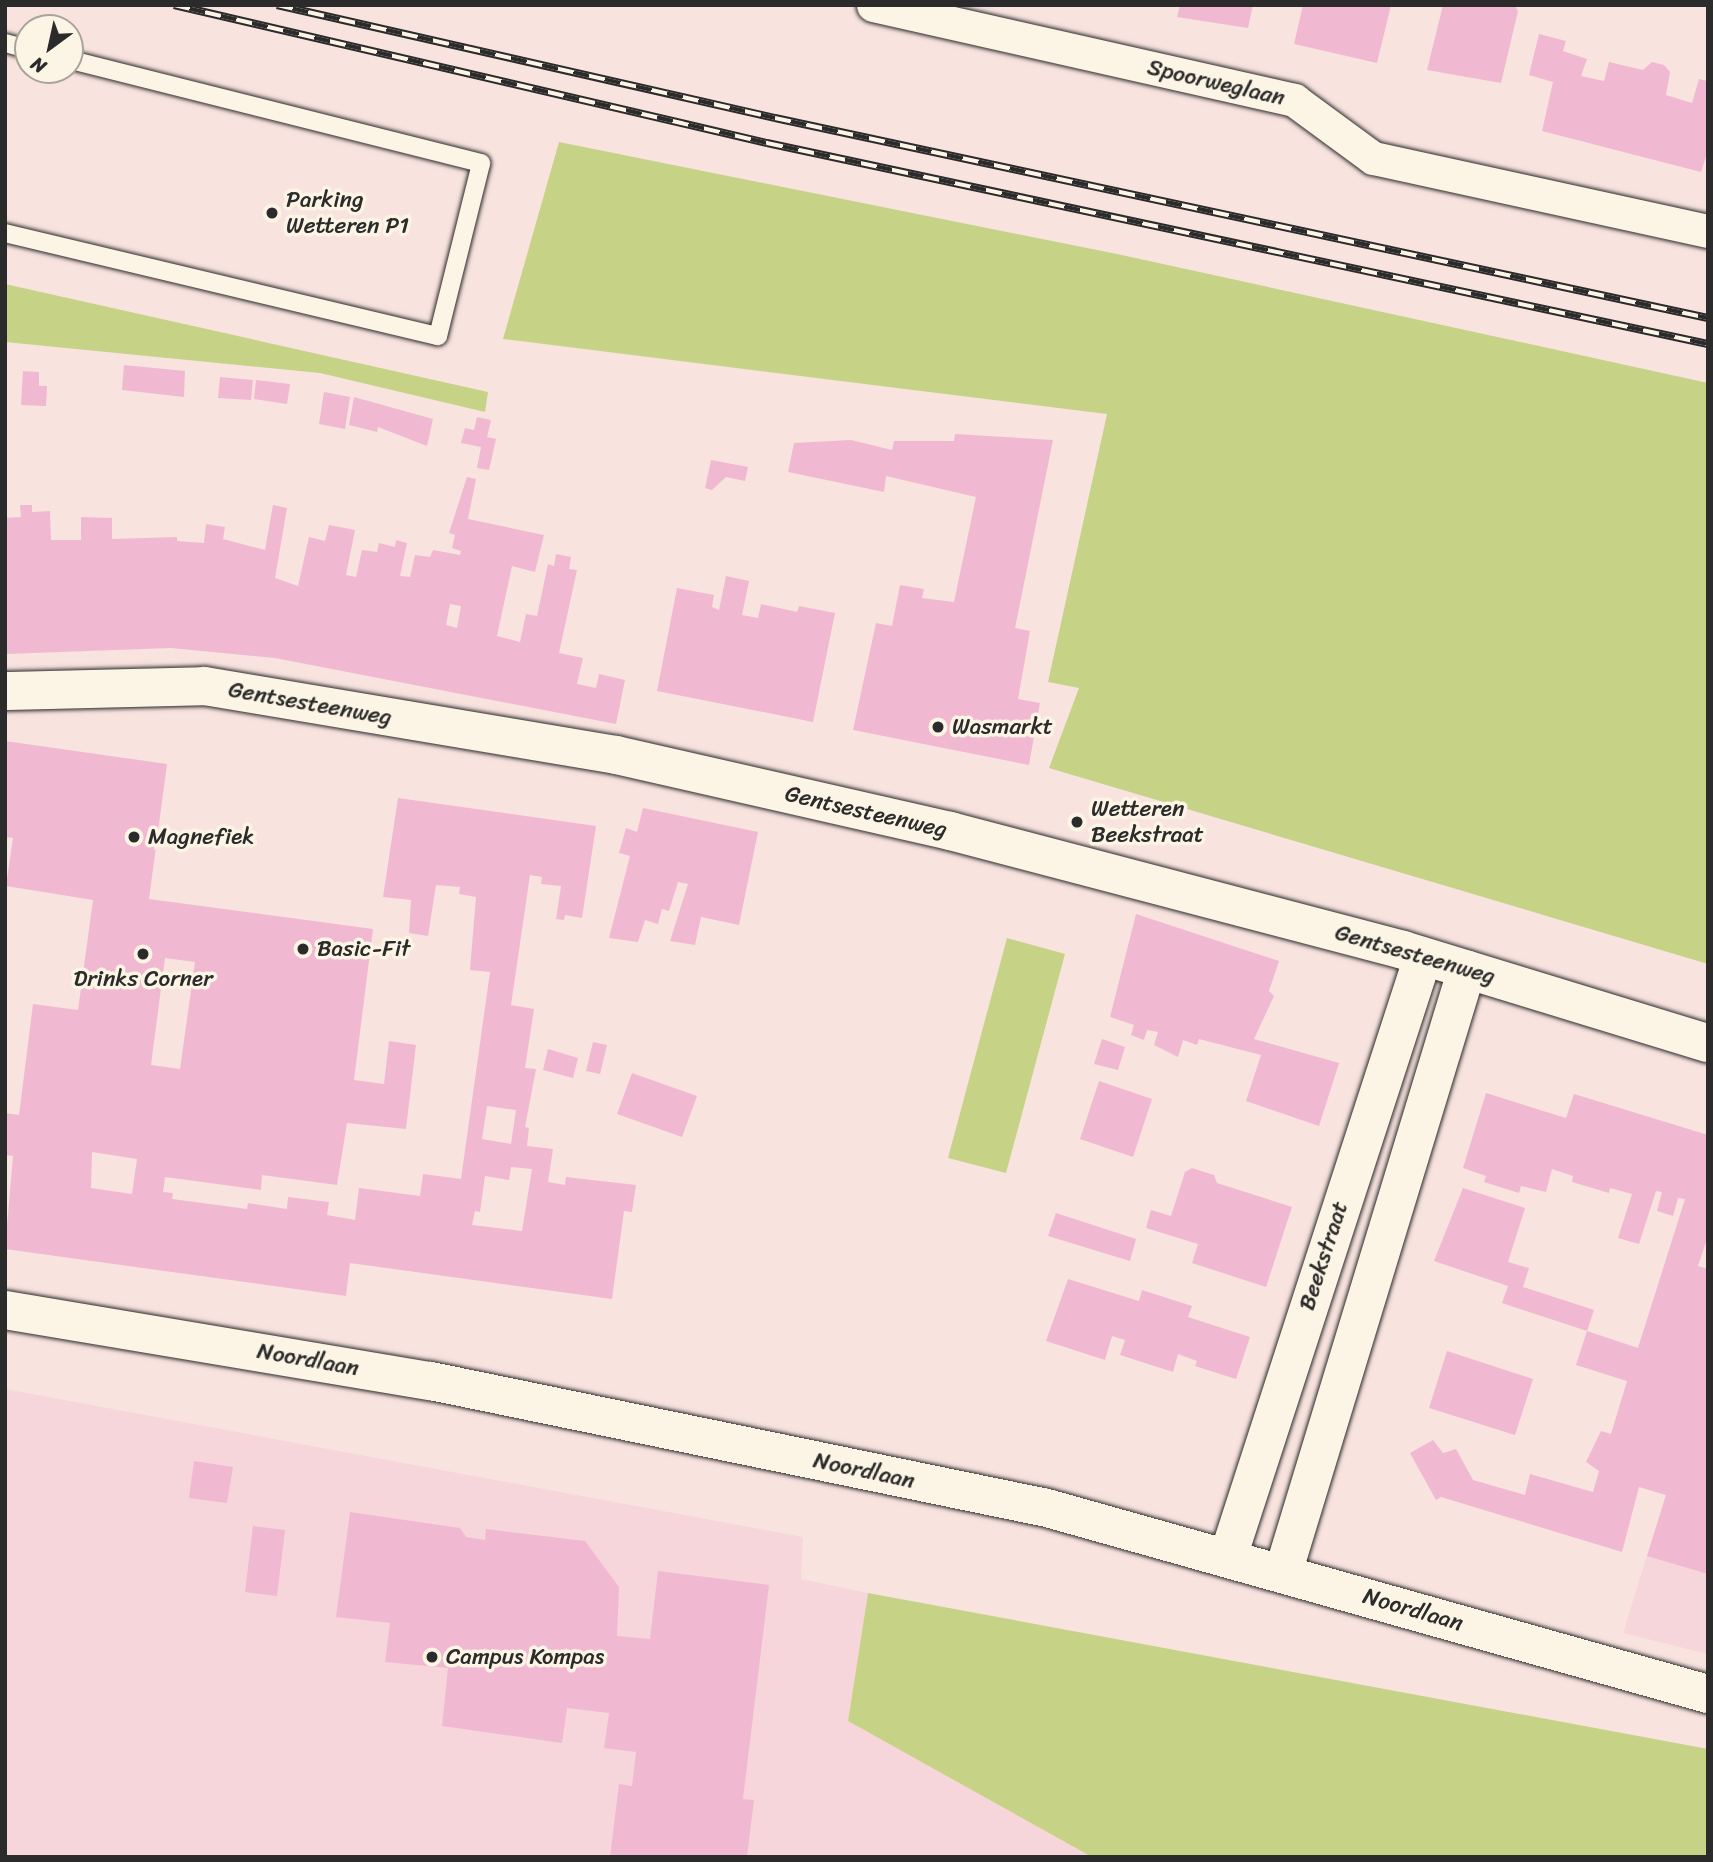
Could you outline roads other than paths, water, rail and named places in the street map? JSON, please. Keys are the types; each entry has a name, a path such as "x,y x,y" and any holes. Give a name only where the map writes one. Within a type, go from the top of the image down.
{"street":[{"name":"Spoorweglaan","path":"873,5 1294,100 1373,158 1708,231"},
{"name":"Gentsesteenweg","path":"5,691 204,687 616,755 950,831 1467,969 1708,1043"},
{"name":"Beekstraat","path":"1228,1557 1423,957"},
{"path":"1283,1573 1467,969"},
{"name":"Noordlaan","path":"5,1310 444,1384 1047,1508 1228,1557 1708,1695"}],"lane":[{"path":"5,233 438,336 481,163 84,64"}],"railway":[{"path":"174,5 767,143 1708,344"},
{"path":"277,5 775,118 1708,318"}],"place":[{"name":"Parking Wetteren P1","path":"272,213"},
{"name":"Wasmarkt","path":"938,727"},
{"name":"Wetteren Beekstraat","path":"1077,822"},
{"name":"Magnefiek","path":"134,837"},
{"name":"Basic-Fit","path":"303,949"},
{"name":"Drinks Corner","path":"143,954"},
{"name":"Campus Kompas","path":"432,1657"}]}
